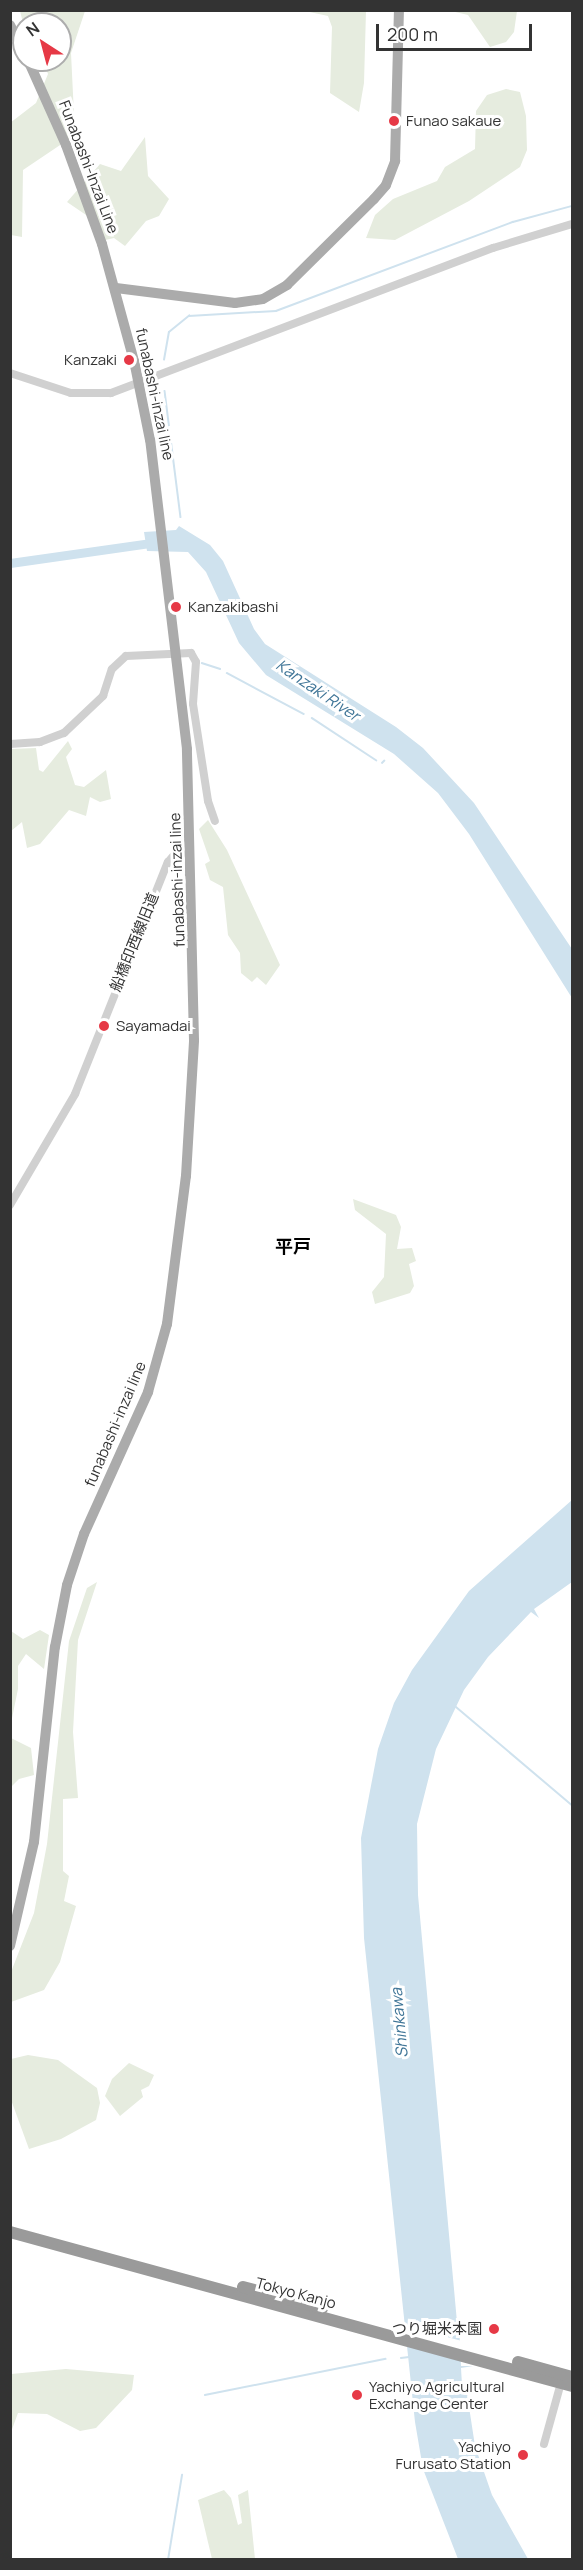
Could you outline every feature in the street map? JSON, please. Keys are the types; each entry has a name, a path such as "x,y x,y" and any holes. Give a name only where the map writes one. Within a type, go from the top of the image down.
{"highway":[{"name":"Tokyo Kanjo","path":"10,2225 89,2250"},
{"name":"Tokyo Kanjo","path":"10,2232 89,2250 567,2380"}],"main road":[{"path":"116,288 235,303 263,299 287,285 386,185 395,161 399,10"},
{"name":"Funabashi-Inzai Line","path":"33,72 84,191 116,288"},
{"name":"funabashi-inzai line","path":"10,1946 34,1842 52,1671 65,1593 84,1534 148,1392 173,1292 192,1086 195,990 187,749 161,521 140,383 116,288"}],"street":[{"path":"10,374 80,395 100,395 140,383 486,250 573,224"},
{"path":"10,744 40,742 64,733 103,696 112,669 126,656 175,651 194,655 193,704 208,801 215,821"},
{"name":"船橋印西線旧道","path":"10,1205 75,1094 168,862 175,854 190,852"},
{"path":"544,2444 567,2380"}],"shaded area":[{"path":"85,11 72,50 72,12 20,12"},
{"path":"305,11 366,11 364,83 359,112 330,93 332,27 328,16"},
{"path":"451,11 517,11 514,32 506,42 490,47 468,15"},
{"path":"47,72 72,72 75,135 23,170 22,237 11,235 10,123 36,103"},
{"path":"506,89 520,92 526,116 527,150 520,167 469,201 395,240 366,238 375,215 393,199 437,181 445,167 475,149 476,111 487,95"},
{"path":"145,137 148,176 169,199 159,216 146,221 125,246 114,238 97,242 89,217 67,202 100,164 121,171"},
{"path":"68,741 72,749 66,757 75,785 84,787 106,770 111,799 100,802 90,797 86,816 69,810 40,844 27,848 22,822 11,831 11,749 36,748 39,770 43,772"},
{"path":"208,820 227,850 280,965 266,985 257,977 252,982 241,973 240,953 228,935 223,887 210,880 205,864 210,861 199,829"},
{"path":"353,1199 396,1215 401,1227 397,1249 412,1248 416,1261 409,1264 414,1286 410,1293 375,1304 372,1292 384,1277 386,1234 355,1210"},
{"path":"97,1582 78,1640 73,1732 78,1798 63,1799 63,1871 69,1876 64,1901 76,1906 60,1962 44,1990 11,2002 11,1972 34,1913 47,1844 69,1641 87,1588"},
{"path":"40,1630 49,1635 44,1669 26,1654 18,1666 18,1689 11,1723 11,1631 23,1639"},
{"path":"11,1738 31,1748 34,1775 19,1779 11,1787"},
{"path":"28,2055 58,2060 97,2088 100,2103 96,2120 61,2139 29,2149 10,2097 11,2059"},
{"path":"129,2063 154,2075 149,2086 141,2090 143,2097 120,2116 105,2096 112,2079"},
{"path":"66,2369 134,2375 132,2390 96,2428 80,2431 47,2414 18,2413 11,2432 11,2374"},
{"path":"224,2490 231,2498 238,2525 242,2523 238,2495 248,2490 255,2559 212,2559 198,2500"}],"water":[{"path":"179,526 210,545 223,561 254,629 265,644 396,727 423,748 474,803 572,949 572,998 469,834 438,793 394,754 266,675 239,643 206,572 188,552 147,551 144,532 176,530"},
{"name":"Shinkawa","path":"572,1500 572,1582 534,1609 539,1618 531,1612 488,1657 464,1690 436,1749 417,1824 418,1895 457,2322 467,2323 459,2324 461,2366 473,2366 461,2368 462,2385 466,2387 475,2446 492,2495 528,2559 458,2559 423,2469 415,2422 364,1938 361,1838 378,1749 394,1703 412,1670 469,1591"}],"pier":[{"path":"402,2325 462,2341 463,2359 404,2343"}],"waterway":[{"path":"164,360 169,332 189,316 276,311 513,222 572,206"},
{"path":"165,391 181,517"},
{"name":"Kanzaki River","path":"10,563 157,542"},
{"path":"202,663 220,669"},
{"path":"227,673 304,714"},
{"path":"312,718 376,760"},
{"path":"454,1705 572,1805"},
{"path":"401,2358 409,2357"},
{"path":"205,2395 385,2359"},
{"path":"168,2560 182,2475"}],"place":[{"name":"Funao sakaue","path":"394,121"},
{"name":"Kanzaki","path":"129,360"},
{"name":"Kanzakibashi","path":"176,607"},
{"name":"Sayamadai","path":"104,1026"},
{"name":"つり堀米本園","path":"494,2329"},
{"name":"Yachiyo Agricultural Exchange Center","path":"357,2395"},
{"name":"Yachiyo Furusato Station","path":"523,2455"}],"district":[{"name":"平戸","path":"293,1246"}]}
